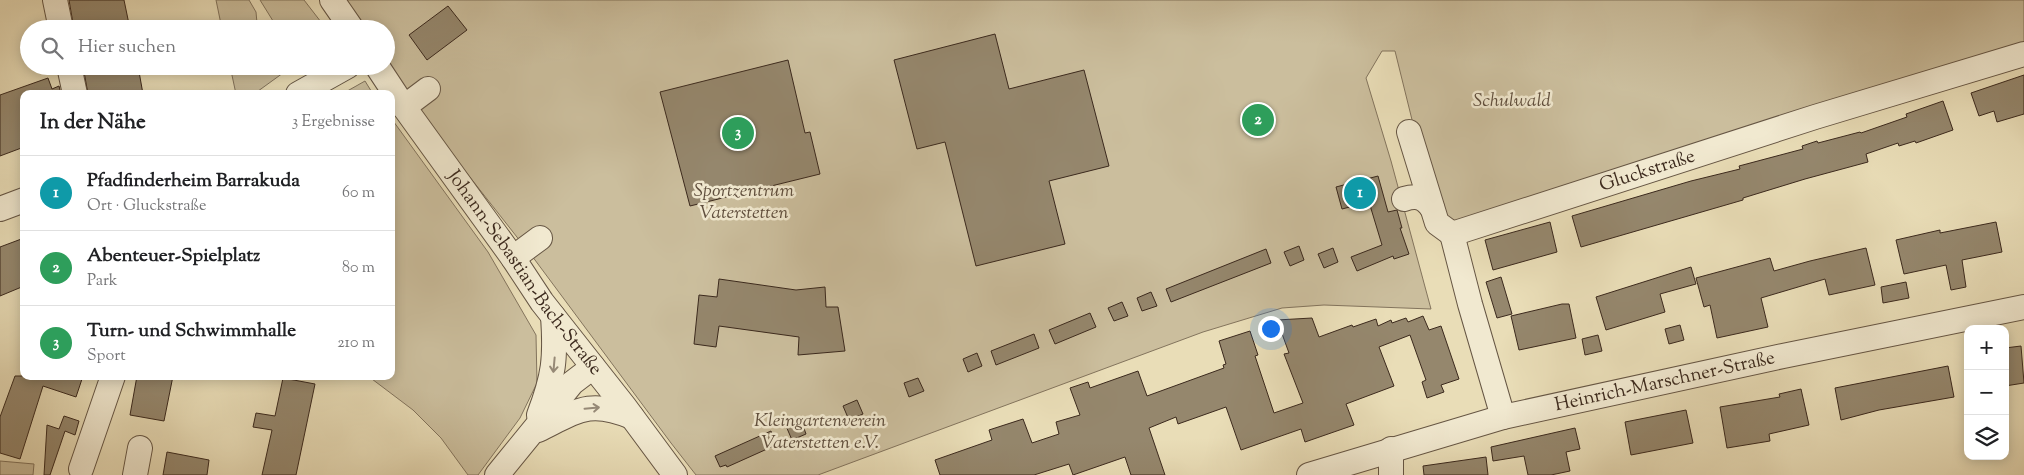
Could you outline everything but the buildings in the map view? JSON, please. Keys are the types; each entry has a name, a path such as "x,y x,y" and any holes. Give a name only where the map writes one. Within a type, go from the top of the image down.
{"street":[{"path":"56,0 59,20"},
{"path":"332,0 346,20"},
{"name":"Gluckstraße","path":"1452,234 1815,117 2024,54"},
{"path":"71,75 74,90"},
{"path":"291,90 307,75"},
{"path":"305,90 332,75"},
{"name":"Johann-Sebastian-Bach-Straße","path":"383,75 393,90"},
{"path":"404,107 428,89"},
{"name":"Johann-Sebastian-Bach-Straße","path":"395,93 553,316 632,416 675,475"},
{"path":"1409,132 1437,223 1452,234 1503,417"},
{"path":"1404,199 1419,197 1426,200 1432,208"},
{"path":"0,209 20,202"},
{"path":"513,258 540,238"},
{"name":"Heinrich-Marschner-Straße","path":"1309,475 1503,417 1783,356 2024,307"},
{"path":"532,433 553,375 555,348 553,316"},
{"path":"497,475 572,383 593,367"},
{"path":"81,469 112,380"},
{"path":"532,433 589,407 611,408 632,416"},
{"path":"135,475 140,448"},
{"path":"1391,449 1392,475"}],"green space":[{"path":"216,0 249,0 256,12 257,20 220,20"},
{"path":"260,0 304,0 319,20 272,20"},
{"name":"Sportzentrum Vaterstetten","path":"341,0 2024,0 2024,45 1454,227 1442,219 1418,144 1395,51 1382,51 1366,78 1391,161 1431,309 1324,305 1282,308 1203,332 818,475 696,475 535,260 399,87 392,75 395,75 395,20 354,20"},
{"path":"232,75 280,75 260,90 235,90"},
{"path":"365,81 371,90 349,90"},
{"path":"395,124 488,252 536,335 537,383 520,418 478,475 468,475 441,438 413,410 373,380 395,380"},
{"path":"0,461 34,464 33,475 0,475"}],"place":[{"name":"Abenteuer-Spielplatz","path":"1258,120"},
{"name":"Turn- und Schwimmhalle","path":"738,133"},
{"name":"Pfadfinderheim Barrakuda","path":"1360,193"}],"park label":[{"name":"Schulwald","path":"1512,101"},
{"name":"Kleingartenverein Vaterstetten e.V.","path":"820,432"}]}
